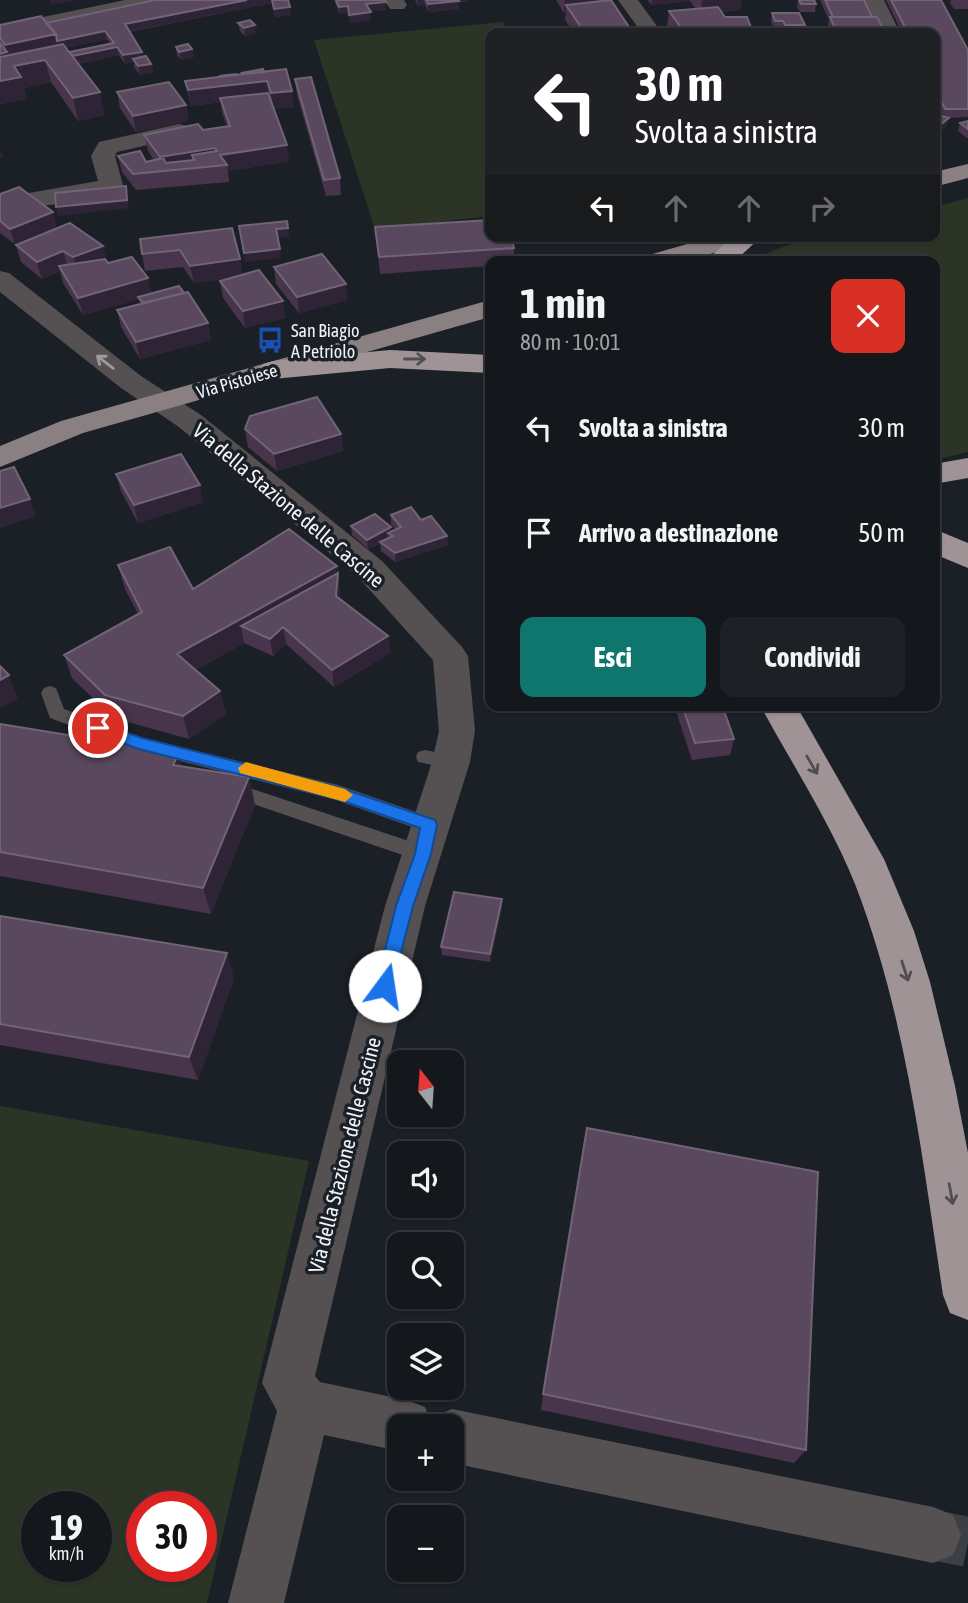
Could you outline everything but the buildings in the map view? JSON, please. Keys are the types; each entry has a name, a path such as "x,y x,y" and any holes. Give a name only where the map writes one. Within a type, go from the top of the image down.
{"highway":[{"path":"725,256 740,242"},
{"path":"273,370 390,359 485,364"},
{"path":"940,473 968,468"},
{"path":"940,543 968,557"},
{"path":"781,711 859,850 893,933 927,1060 968,1295"}],"main road":[{"path":"940,178 968,171"},
{"path":"676,256 726,242"},
{"name":"Via Pistoiese","path":"0,440 64,429 485,309"},
{"name":"Via Pistoiese","path":"0,457 64,429"}],"street":[{"path":"0,32 154,0"},
{"path":"628,0 648,28"},
{"path":"874,0 888,28"},
{"path":"0,205 15,200 97,191 111,185 103,156 107,147 179,131"},
{"name":"Via della Stazione delle Cascine","path":"0,279 160,402 190,421 370,569 450,656 457,731 438,759 426,839 405,906 288,1383 305,1405"},
{"path":"256,1603 305,1405 387,1422"},
{"path":"464,1438 933,1535"}],"lane":[{"path":"50,693 56,713 139,744 338,793 426,839"},
{"path":"118,756 426,839"}],"green space":[{"path":"503,22 506,28 485,28 485,217 375,229 314,40"},
{"path":"968,198 968,452 940,459 940,256 763,256 802,242 940,242 940,206"},
{"path":"0,1106 309,1161 217,1560 217,1491 126,1491 126,1582 212,1582 207,1603 0,1603"}],"tunnel":[{"path":"933,1535 968,1542"}],"slow traffic":[{"path":"246,768 345,795"}],"place":[{"name":"San Biagio A Petriolo","path":"270,340"}],"route":[{"path":"98,728 139,744 263,772 338,793 429,825 385,986"}]}
